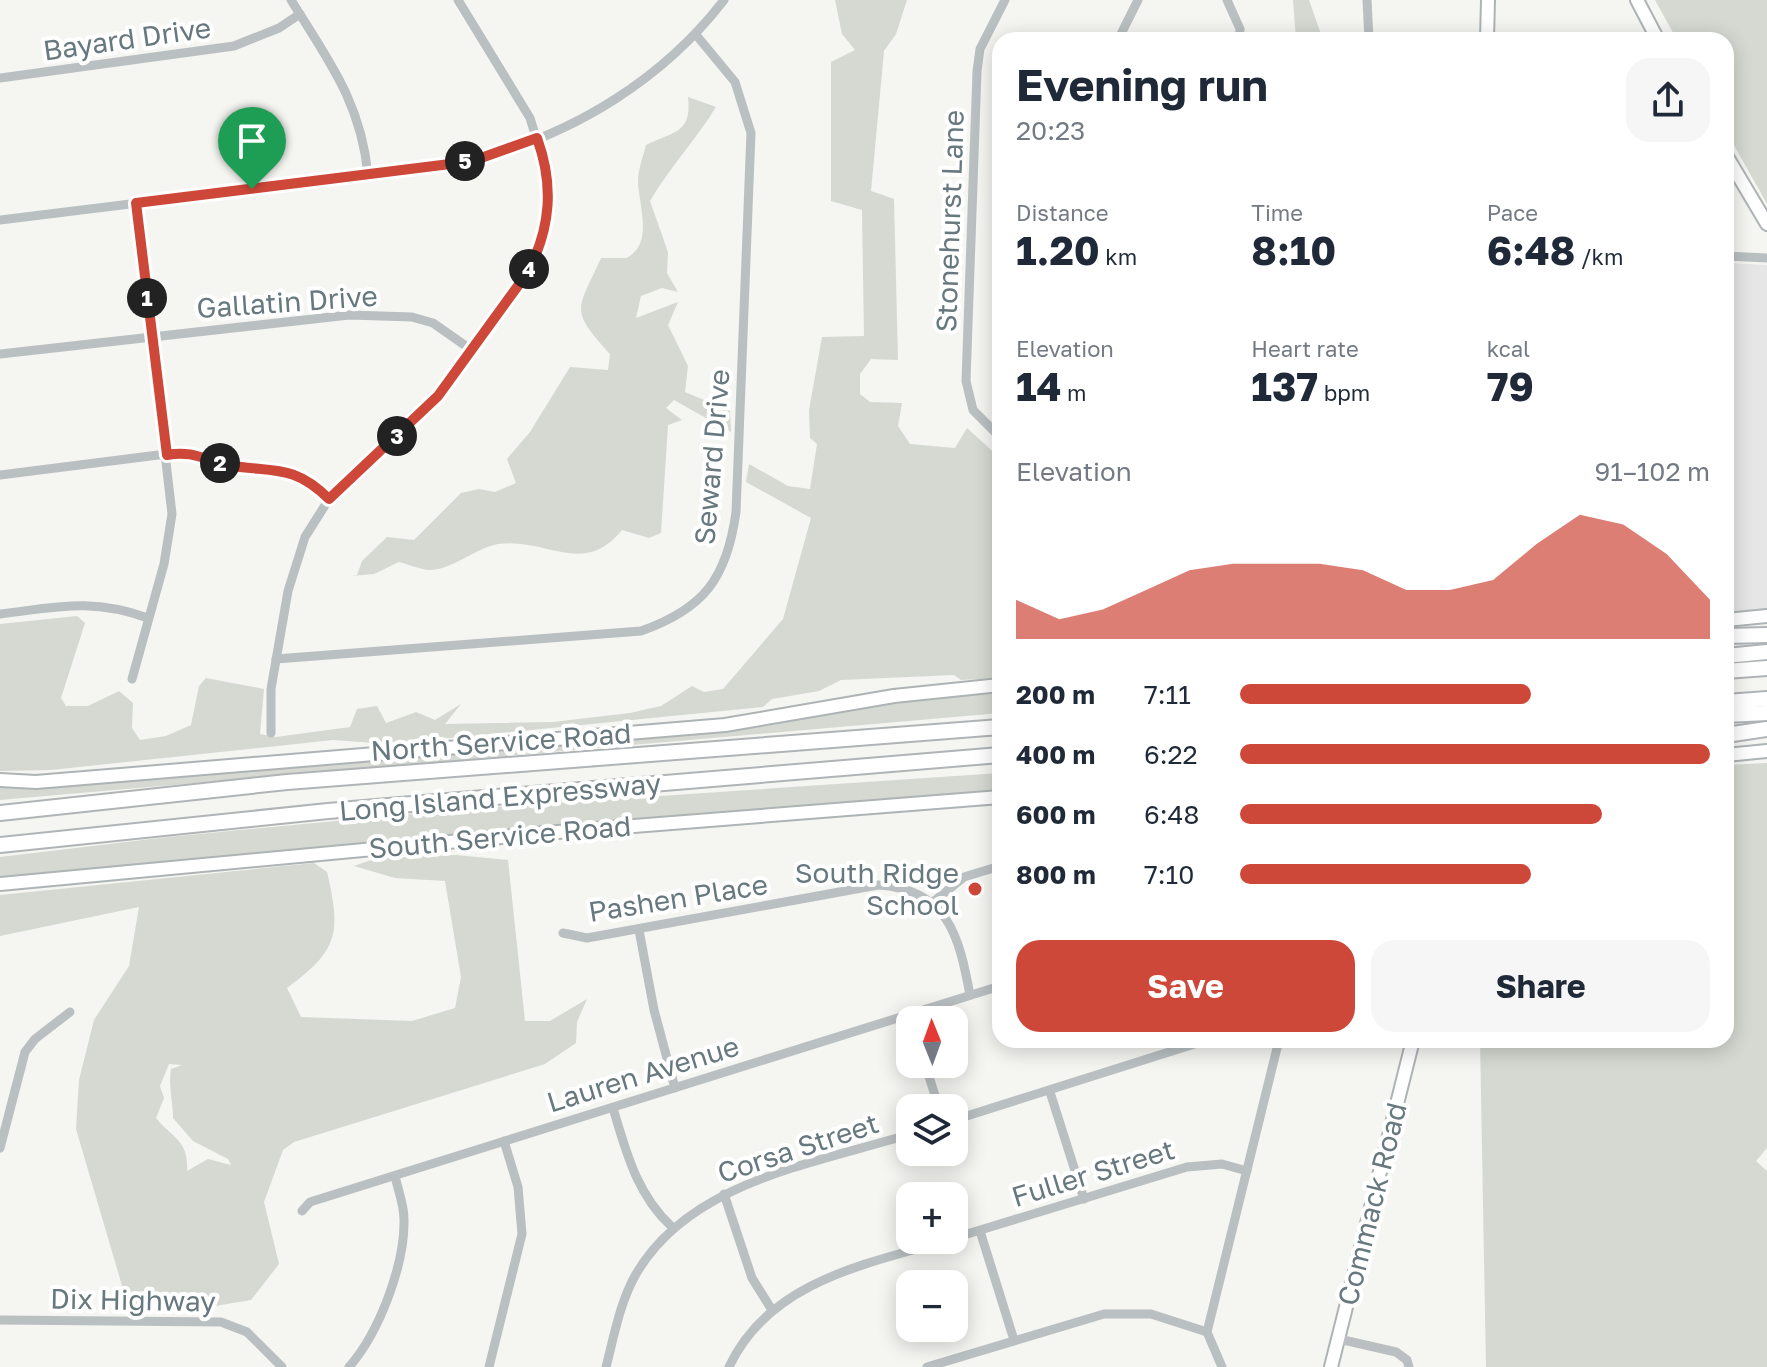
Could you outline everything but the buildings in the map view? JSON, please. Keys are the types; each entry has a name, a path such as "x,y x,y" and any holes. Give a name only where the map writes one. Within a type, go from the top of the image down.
{"highway":[{"path":"1734,636 1767,635"},
{"path":"1734,655 1767,652"},
{"path":"1734,670 1767,668"},
{"path":"1734,701 1767,699"},
{"path":"1734,715 1767,713"},
{"name":"Long Island Expressway","path":"3,812 287,782 992,728"},
{"path":"1734,734 1767,729"},
{"name":"Long Island Expressway","path":"0,845 328,811 992,757"}],"main road":[{"path":"1487,32 1488,0"},
{"path":"1637,0 1654,32"},
{"path":"1734,168 1767,224"},
{"path":"1734,614 1761,616"},
{"path":"1734,619 1761,616"},
{"name":"North Service Road","path":"0,780 36,782 725,725 894,696 992,686"},
{"path":"1734,754 1767,751"},
{"name":"South Service Road","path":"0,884 515,836 992,798"},
{"name":"Commack Road","path":"1331,1367 1411,1048"}],"street":[{"path":"291,0 353,105 366,149 368,175"},
{"path":"271,733 271,689 295,560 329,499 438,396 473,351 528,272 546,228 548,176 530,118 458,0"},
{"path":"0,220 368,175 481,158 537,138 625,95 697,36 724,0"},
{"name":"Stonehurst Lane","path":"992,429 973,410 966,381 977,71 980,49 1005,0"},
{"path":"1122,32 1138,0"},
{"path":"1227,0 1240,32"},
{"path":"1367,0 1369,32"},
{"name":"Bayard Drive","path":"0,78 234,46 279,28 300,14"},
{"name":"Seward Drive","path":"276,659 641,631 668,622 694,605 712,586 725,563 736,512 751,133 735,82 697,36"},
{"path":"132,679 170,536 167,455 136,203"},
{"path":"1734,256 1767,258"},
{"name":"Gallatin Drive","path":"0,354 312,316 412,317 433,323 473,351"},
{"path":"0,475 199,454 224,464 288,471 317,487 329,499"},
{"path":"0,614 97,604 148,618"},
{"path":"970,995 957,940 933,902 964,877 992,868"},
{"name":"Pashen Place","path":"563,933 587,938 878,885 897,886 933,902"},
{"path":"639,930 654,1010 675,1088"},
{"name":"Lauren Avenue","path":"941,1006 992,988"},
{"path":"0,1148 25,1052 35,1039 70,1012"},
{"name":"Lauren Avenue","path":"302,1211 310,1202 896,1022"},
{"path":"968,1116 1183,1048"},
{"path":"1222,1367 1207,1332 1277,1048"},
{"path":"1050,1092 1084,1199"},
{"path":"613,1108 638,1184 672,1227"},
{"name":"Corsa Street","path":"606,1367 619,1316 634,1277 672,1227 724,1194 896,1139"},
{"path":"489,1367 522,1234 518,1187 504,1141"},
{"name":"Fuller Street","path":"968,1234 1196,1165 1222,1164 1247,1171"},
{"path":"349,1367 367,1345 382,1317 395,1268 404,1217 395,1176"},
{"path":"724,1194 752,1278 772,1310"},
{"path":"980,1231 1014,1340"},
{"name":"Fuller Street","path":"729,1367 742,1343 772,1310 824,1278 902,1254"},
{"path":"928,1367 1087,1318 1121,1313 1159,1316 1207,1332"},
{"name":"Dix Highway","path":"0,1320 221,1322 247,1332 282,1367"},
{"path":"1339,1339 1396,1352 1407,1360 1409,1367"}],"shaded area":[{"path":"835,0 907,0 896,34 884,51 871,191 894,199 898,360 871,359 860,374 860,394 870,402 902,403 898,426 910,444 955,448 967,428 992,451 992,678 961,680 954,675 841,680 819,691 772,699 763,707 388,744 333,740 51,770 0,771 0,624 77,616 85,623 61,698 66,706 88,706 119,691 133,703 132,728 140,740 166,736 191,725 199,686 206,678 264,689 260,734 276,737 350,727 357,709 377,706 386,723 416,712 435,720 461,704 445,724 553,722 661,706 692,686 704,692 723,689 783,619 811,518 746,482 749,464 788,486 810,489 817,444 810,438 809,410 822,337 864,336 862,210 831,201 831,62 855,50 842,34"},
{"path":"1293,0 1309,0 1320,32 1295,32"},
{"path":"1655,0 1767,0 1767,204 1734,145 1734,32 1673,32"},
{"path":"688,97 716,107 650,201 668,252 667,273 678,292 662,288 641,296 636,318 678,302 668,325 688,366 685,392 730,411 731,432 674,400 666,408 682,420 668,425 661,533 649,538 622,530 607,544 579,554 516,543 498,544 437,569 399,562 374,574 351,576 357,575 362,561 387,537 414,540 461,493 479,489 495,492 516,483 507,459 530,432 570,367 608,370 610,354 583,318 582,300 601,258 626,258 640,244 643,224 638,177 646,145 673,133 684,124 689,109"},
{"path":"1734,263 1767,265 1767,612 1734,615"},
{"path":"992,694 992,714 0,800 0,788 51,788 766,726 888,702"},
{"path":"1767,763 1767,1148 1756,1161 1767,1171 1767,1367 1486,1367 1480,1048 1734,1048 1734,765"},
{"path":"992,774 992,792 537,829 0,880 0,857 168,837 451,810"},
{"path":"456,855 508,860 525,1021 550,1021 587,999 577,1022 576,1043 545,1064 294,1142 283,1150 264,1202 279,1264 251,1300 215,1306 128,1306 76,1129 79,1080 94,1020 129,966 139,907 0,936 0,895 314,863 327,872 334,927 326,952 287,988 301,1017 412,1021 455,1008 461,977 445,881 395,878 354,866 377,858","holes":["169,1064 182,1065 171,1069 173,1118 193,1141 228,1159 231,1165 208,1159 187,1171 182,1146 156,1118 164,1098 160,1086"]}],"place":[{"name":"South Ridge School","path":"975,889"}],"route":[{"path":"537,138 548,176 546,228 528,272 461,369 438,396 329,499 304,478 288,471 224,464 199,454 182,452 167,455 136,203 252,189 450,164 481,158 537,138"}]}
